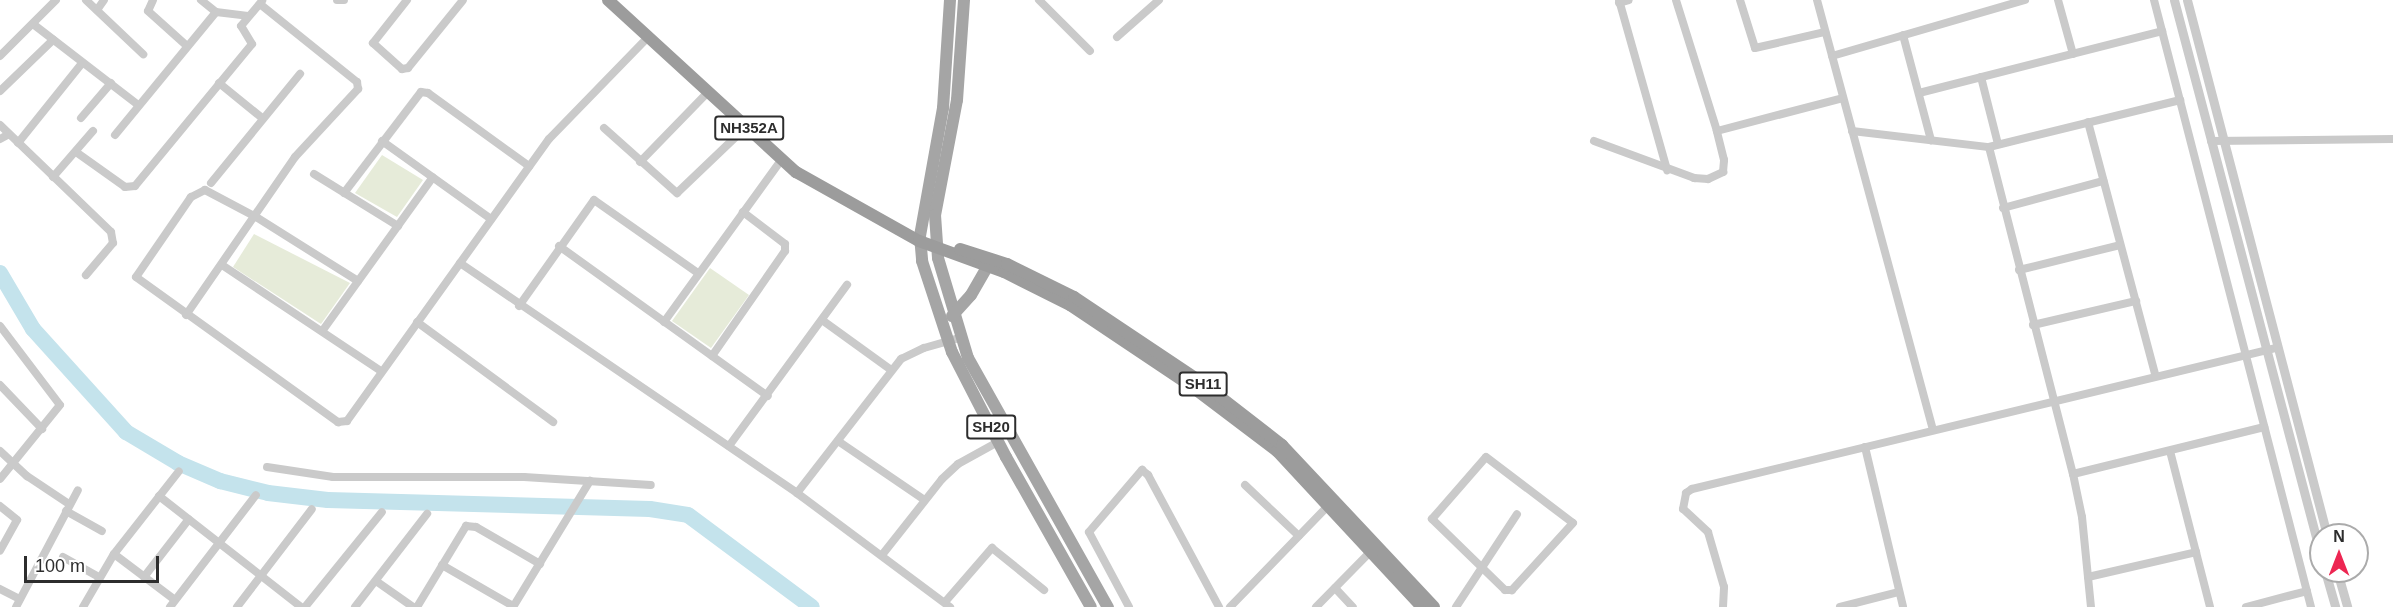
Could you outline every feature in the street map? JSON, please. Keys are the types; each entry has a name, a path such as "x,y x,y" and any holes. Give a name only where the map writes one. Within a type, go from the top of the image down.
{"highway":[{"name":"NH352A","path":"608,0 782,159 840,200 915,237"},
{"name":"SH11","path":"915,237 1070,305 1132,343 1276,451 1329,505 1360,530"},
{"name":"SH11","path":"936,245 1007,264 1074,297 1137,336 1282,445 1375,547 1434,607"},
{"name":"SH11","path":"1375,547 1422,607"}],"main road":[{"name":"SH20","path":"950,0 943,108 915,237 935,307 954,340 998,442 1091,607"},
{"name":"SH20","path":"964,0 957,100 938,194 936,245 952,316 954,340 968,358 1107,607"},
{"path":"952,316 971,295 987,267"}],"street":[{"path":"0,56 56,0"},
{"path":"86,0 143,54"},
{"path":"96,10 104,0"},
{"path":"153,0 148,12 187,46"},
{"path":"201,0 216,12 249,16"},
{"path":"337,0 344,0"},
{"path":"407,0 373,43 402,69 408,68 463,0"},
{"path":"1039,0 1090,51"},
{"path":"1118,37 1160,0"},
{"path":"1629,0 1619,1 1667,170"},
{"path":"1594,141 1667,170 1700,179 1717,176 1725,167 1717,131 1676,0"},
{"path":"1740,0 1755,48 1826,32"},
{"path":"1817,0 1933,429"},
{"path":"1832,56 2025,0"},
{"path":"2058,0 2073,54"},
{"path":"2154,0 2311,607"},
{"path":"2174,0 2312,523"},
{"path":"2187,0 2276,348 2324,523"},
{"path":"76,152 125,187 135,186 252,44 240,27 261,2 358,85 295,157 256,217 186,315"},
{"path":"116,135 138,105 216,12"},
{"path":"33,24 138,105"},
{"path":"1919,93 2162,31"},
{"path":"1903,35 1931,140"},
{"path":"358,281 256,217 205,190 196,193 137,272 138,281 343,423 529,166 570,114 649,36"},
{"path":"0,91 53,40"},
{"path":"18,143 82,63"},
{"path":"211,183 300,74"},
{"path":"1980,77 1998,144"},
{"path":"81,118 111,83"},
{"path":"219,83 262,118"},
{"path":"640,162 709,91"},
{"path":"344,193 416,95 428,93 529,166"},
{"path":"1717,131 1843,98"},
{"path":"1852,131 1989,147 2180,100"},
{"path":"2088,122 2155,374"},
{"path":"0,124 113,237 110,246 86,274"},
{"path":"604,128 673,192 681,192 747,126"},
{"path":"53,177 93,131"},
{"path":"0,139 9,134"},
{"path":"2211,141 2222,139 2393,139"},
{"path":"382,141 491,219"},
{"path":"1989,147 2073,474 2091,607"},
{"path":"664,322 782,159"},
{"path":"314,174 398,226"},
{"path":"323,330 433,177"},
{"path":"2003,208 2103,181"},
{"path":"519,306 559,246 594,200 698,273"},
{"path":"712,357 785,251 784,244 743,212"},
{"path":"2019,270 2120,245"},
{"path":"559,246 768,396"},
{"path":"460,263 519,306 797,493 948,604 992,548 1044,590"},
{"path":"222,265 323,330 381,371"},
{"path":"729,446 768,396 847,285"},
{"path":"2033,325 2136,301"},
{"path":"822,320 891,370"},
{"path":"417,322 553,422"},
{"path":"0,326 59,402 59,408 0,478"},
{"path":"797,493 891,370 911,353 954,340"},
{"path":"1723,607 1724,587 1708,532 1683,508 1686,493 2155,374 2276,348"},
{"path":"0,384 42,429"},
{"path":"2073,474 2264,427"},
{"path":"838,441 923,499"},
{"path":"882,555 923,499 958,464 998,442"},
{"path":"1865,447 1903,607"},
{"path":"0,451 11,464 67,508 102,531"},
{"path":"2170,451 2210,607"},
{"path":"1486,457 1572,523 1512,590 1505,590 1480,566 1432,519 1486,457"},
{"path":"267,467 333,477 590,481 651,485"},
{"path":"1129,607 1089,532 1142,470 1149,475 1219,607"},
{"path":"83,607 114,555 179,471"},
{"path":"441,565 513,607 590,481"},
{"path":"1245,485 1299,536"},
{"path":"0,589 18,603 78,490"},
{"path":"114,555 144,577 172,604 256,495"},
{"path":"159,496 303,607 382,512"},
{"path":"1230,607 1329,505"},
{"path":"0,506 17,520 0,551"},
{"path":"237,607 312,509"},
{"path":"355,607 427,514"},
{"path":"1456,607 1480,566 1516,514"},
{"path":"144,577 189,519"},
{"path":"376,581 415,607 462,529 472,526 540,564"},
{"path":"1316,607 1375,547"},
{"path":"2088,577 2196,552"},
{"path":"63,556 99,577"},
{"path":"2328,583 2335,607"},
{"path":"2340,583 2347,607"},
{"path":"1335,588 1353,607"},
{"path":"2246,607 2281,603 2307,591"},
{"path":"1840,607 1899,592"}],"green space":[{"path":"382,155 423,180 397,217 355,193"},
{"path":"254,234 350,283 321,324 233,267"},
{"path":"710,268 749,295 711,348 672,321"}],"waterway":[{"path":"0,273 33,329 126,432 178,463 220,481 268,493 328,500 650,509 688,515 812,607"}]}
